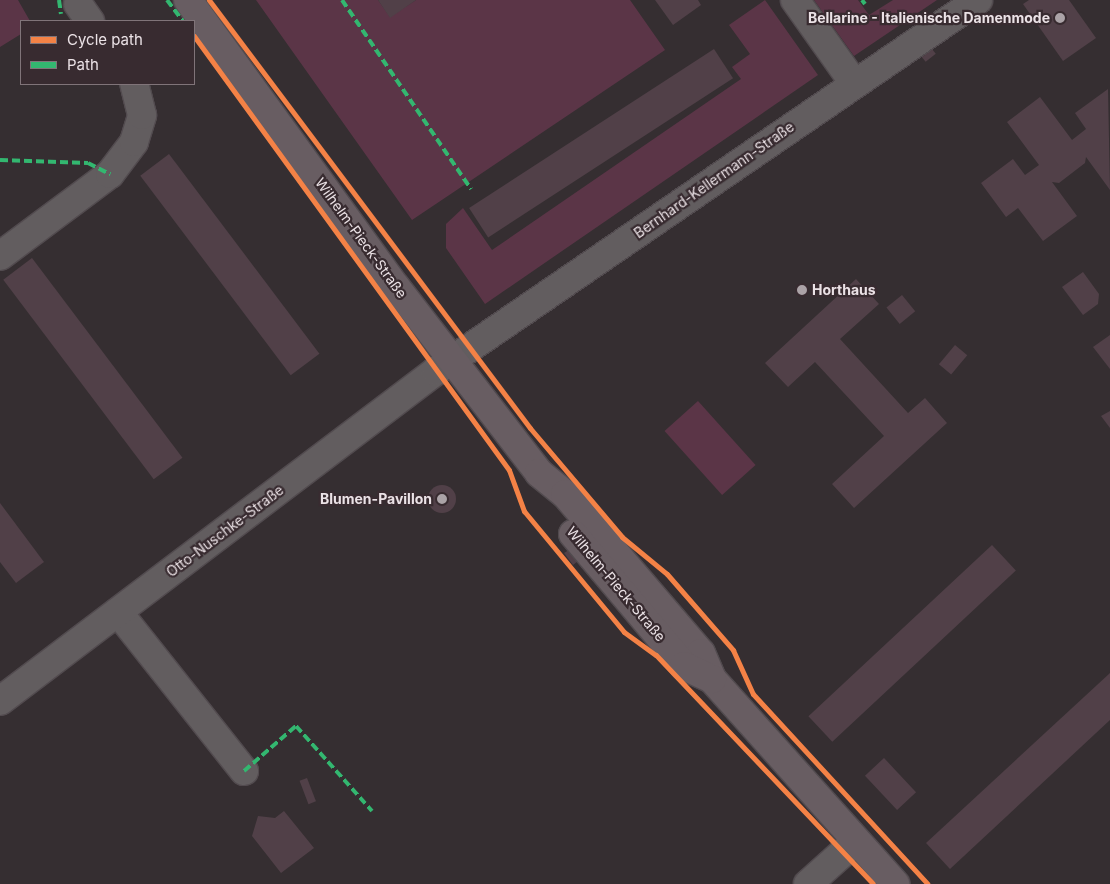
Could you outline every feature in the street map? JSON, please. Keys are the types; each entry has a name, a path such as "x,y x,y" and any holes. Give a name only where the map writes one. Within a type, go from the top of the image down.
{"main road":[{"name":"Wilhelm-Pieck-Straße","path":"188,0 451,361 539,473 565,494 701,653 712,680 895,884"}],"street":[{"path":"795,0 854,83"},
{"name":"Bernhard-Kellermann-Straße","path":"451,361 854,83 978,0"},
{"path":"0,256 110,174 134,142 142,115 134,85"},
{"name":"Otto-Nuschke-Straße","path":"0,701 451,361"},
{"path":"118,612 244,771"},
{"path":"808,884 856,841"}],"shaded area":[{"path":"0,0 18,0 29,20 20,20 20,35 0,47"},
{"path":"256,0 378,0 390,17 416,0 630,0 665,50 412,220"},
{"path":"765,0 818,75 485,304 446,248 446,224 463,208 492,250 741,79 732,67 750,54 729,25"},
{"path":"814,0 858,0 869,15 893,0 937,0 854,56"},
{"path":"698,401 756,465 722,495 665,431"}],"building":[{"path":"378,0 416,0 390,18"},
{"path":"655,0 698,0 701,5 673,25"},
{"path":"1029,0 1069,0 1096,38 1063,61 1023,4"},
{"path":"714,49 733,78 488,237 469,208"},
{"path":"932,49 936,54 926,62 922,57"},
{"path":"1108,89 1110,190 1086,157 1085,163 1059,183 1052,182 1077,216 1043,241 1018,208 1006,217 981,183 1013,159 1025,175 1039,165 1007,122 1040,97 1072,140 1086,129 1075,113"},
{"path":"169,154 319,354 291,375 140,176"},
{"path":"32,258 182,458 154,479 3,280"},
{"path":"1083,272 1099,294 1098,304 1083,315 1062,287"},
{"path":"856,279 879,304 840,339 908,413 925,398 947,423 854,508 832,484 884,436 815,362 788,387 765,363"},
{"path":"902,295 915,311 900,324 886,308"},
{"path":"1110,335 1110,369 1093,347"},
{"path":"955,345 967,355 951,374 939,364"},
{"path":"1110,411 1110,428 1101,416"},
{"name":"Blumen-Pavillon","path":"442,485 452,489 456,499 452,509 442,513 432,509 428,499 432,489"},
{"path":"0,503 44,562 16,583 0,562"},
{"path":"992,545 1016,571 832,742 808,716"},
{"path":"569,550 578,561 573,565 564,553"},
{"path":"1110,673 1110,720 950,869 926,843"},
{"path":"884,758 916,792 897,810 865,776"},
{"path":"307,778 316,801 308,804 300,781"},
{"path":"284,811 314,848 281,873 252,836 258,816 275,818"}],"marked path":[{"path":"59,0 61,14"},
{"path":"167,0 182,20"},
{"path":"342,0 471,189"},
{"path":"862,0 865,4"},
{"path":"0,160 88,163 110,174"},
{"path":"244,771 296,726 372,811"}],"cycle path":[{"path":"209,0 530,428 622,537 667,574 733,650 753,694 928,884"},
{"path":"195,37 509,470 524,511 624,632 656,655 873,884"}],"place":[{"name":"Bellarine - Italienische Damenmode","path":"1060,18"},
{"name":"Horthaus","path":"802,290"},
{"name":"Blumen-Pavillon","path":"442,499"}]}
